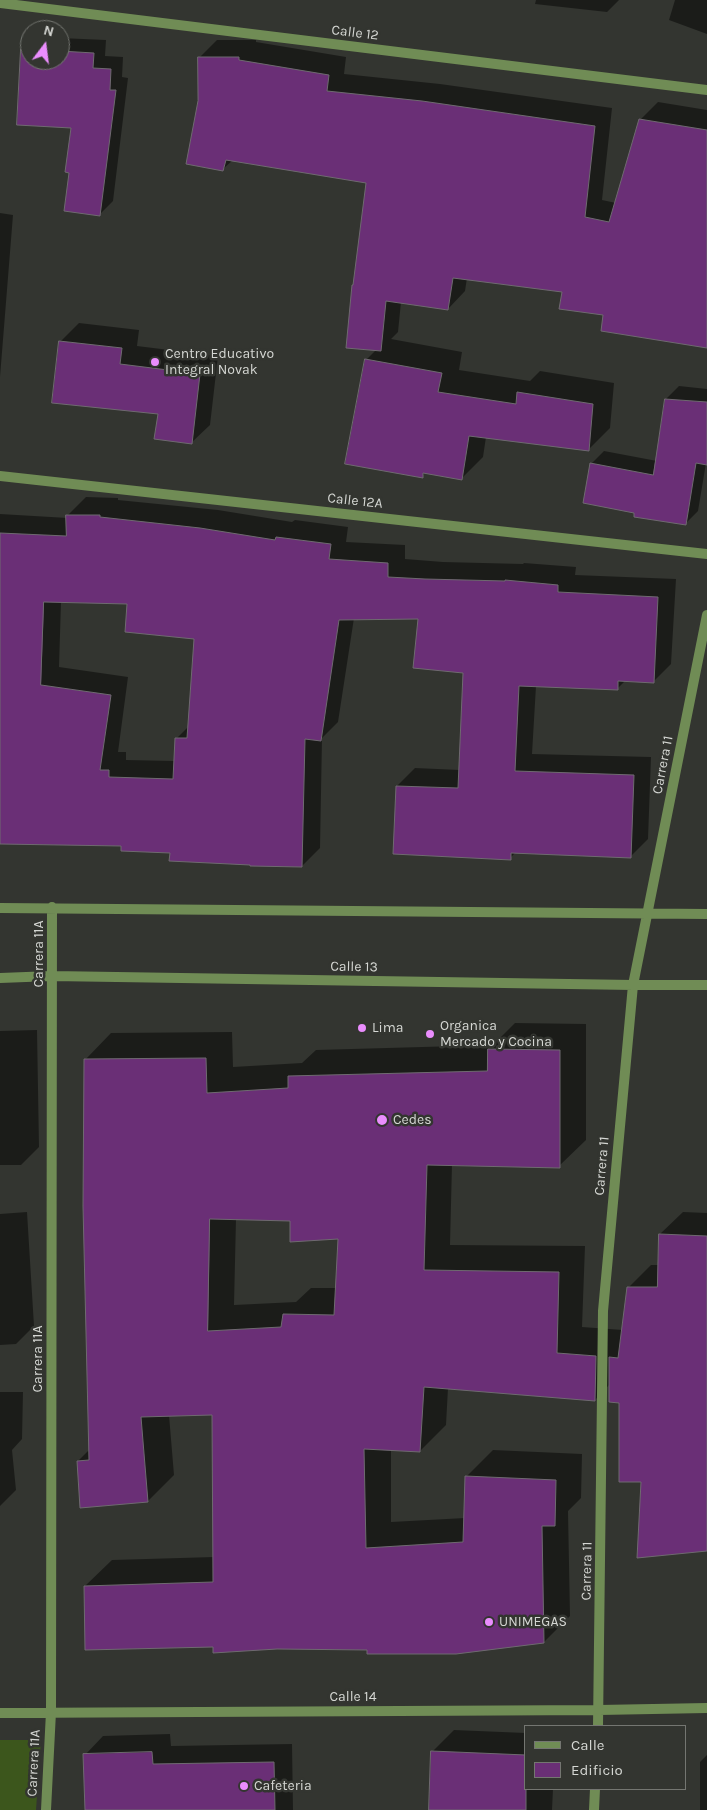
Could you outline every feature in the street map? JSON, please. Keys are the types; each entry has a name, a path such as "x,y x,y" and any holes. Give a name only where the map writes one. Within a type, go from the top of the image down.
{"street":[{"name":"Calle 12","path":"0,3 707,90"},
{"name":"Calle 12A","path":"0,476 707,554"},
{"name":"Carrera 11","path":"598,1725 603,1311 633,985 707,616"},
{"name":"Carrera 11A","path":"46,1810 51,1712 52,907"},
{"path":"0,908 707,914"},
{"name":"Calle 13","path":"0,978 52,976 633,985 707,984"},
{"name":"Calle 14","path":"0,1713 707,1708"},
{"path":"594,1810 595,1790"}],"green space":[{"path":"0,1740 41,1740 36,1810 0,1810"}],"building":[{"path":"70,52 94,53 93,68 111,69 110,90 116,90 100,216 64,211 69,173 65,172 71,128 17,125 20,68 20,70 70,70"},
{"path":"198,57 239,57 239,60 329,75 327,91 422,101 595,126 585,217 609,222 639,119 707,130 707,348 601,331 603,315 559,309 562,292 453,278 448,310 386,301 381,351 346,348 352,285 366,183 226,160 223,171 186,164 198,101"},
{"path":"59,341 122,348 120,364 200,374 192,444 154,439 158,414 52,403"},
{"path":"365,359 442,373 438,392 516,404 517,392 593,404 589,451 469,436 462,480 423,473 423,478 345,464"},
{"path":"665,399 707,402 707,465 696,463 686,525 634,517 634,513 583,503 590,463 653,475"},
{"path":"66,515 100,515 100,517 200,528 275,540 276,537 331,544 329,559 388,563 388,577 505,580 558,585 558,592 658,597 654,683 618,681 618,690 519,686 515,771 634,775 631,858 511,853 511,860 393,854 396,786 458,788 463,673 413,668 418,619 339,620 321,741 305,739 302,867 169,861 170,853 121,851 121,846 0,844 0,533 66,536","holes":["44,602 127,604 125,632 194,639 187,738 175,738 173,779 109,777 109,770 100,770 111,695 41,685"]},
{"path":"488,1049 560,1050 560,1168 427,1165 424,1270 559,1272 557,1353 596,1356 595,1401 424,1387 420,1452 364,1449 366,1548 463,1542 465,1476 556,1480 555,1526 542,1526 544,1643 456,1654 367,1654 367,1650 277,1649 213,1653 213,1647 85,1650 84,1586 213,1582 212,1415 141,1417 148,1502 80,1508 77,1461 89,1460 83,1206 84,1059 206,1058 207,1093 288,1088 288,1076 487,1071","holes":["210,1219 290,1221 290,1242 338,1239 334,1315 283,1314 281,1327 208,1331"]},
{"path":"659,1234 707,1236 707,1551 637,1558 641,1482 619,1482 619,1403 609,1402 609,1357 618,1358 627,1287 657,1287"},
{"path":"431,1751 524,1755 526,1810 429,1810"},
{"path":"152,1752 153,1764 274,1762 275,1810 85,1810 83,1754"}],"place":[{"name":"Centro Educativo Integral Novak","path":"155,362"},
{"name":"Lima","path":"362,1028"},
{"name":"Organica Mercado y Cocina","path":"430,1034"},
{"name":"Cedes","path":"382,1120"},
{"name":"UNIMEGAS","path":"489,1622"},
{"name":"Cafeteria","path":"244,1786"}]}
